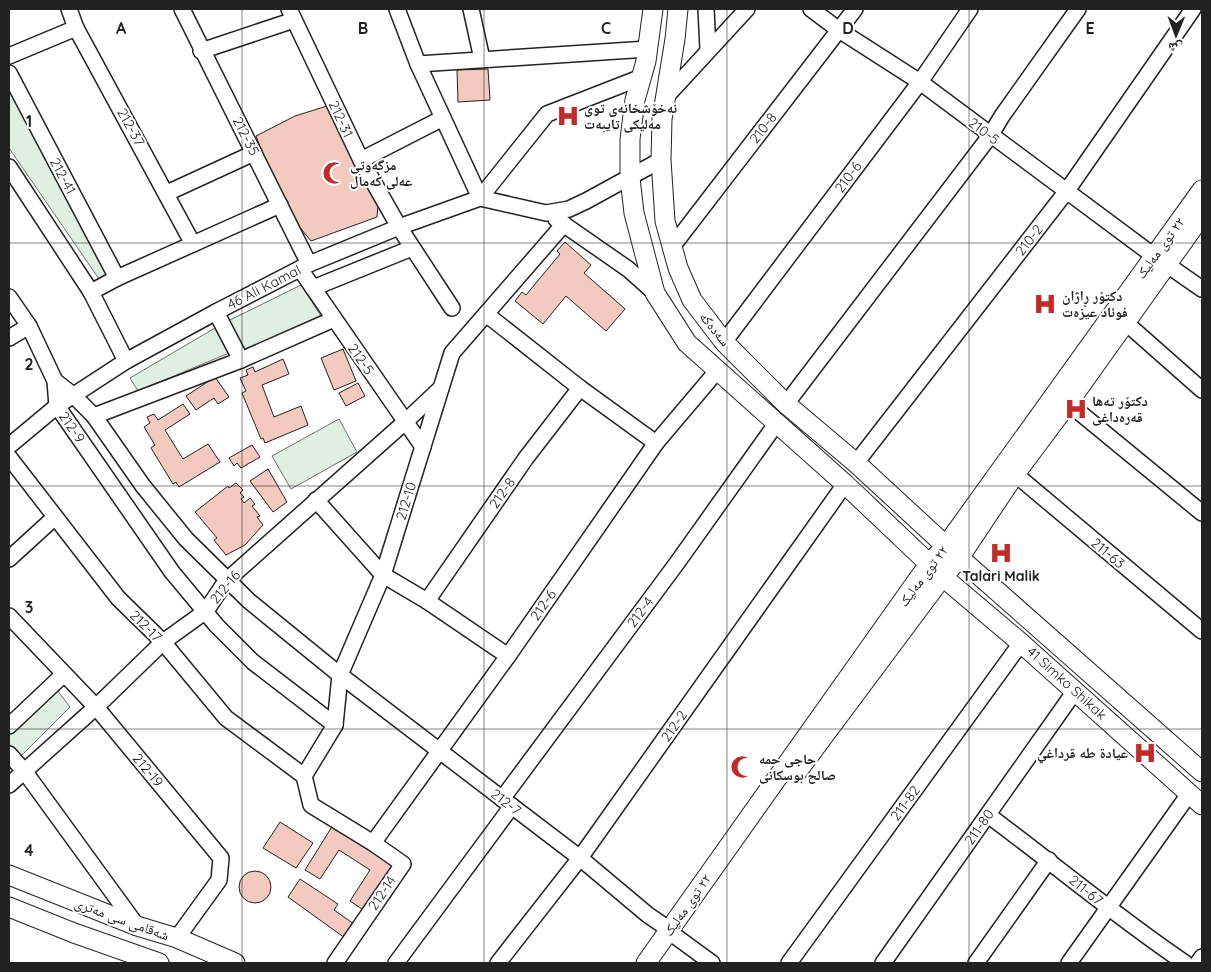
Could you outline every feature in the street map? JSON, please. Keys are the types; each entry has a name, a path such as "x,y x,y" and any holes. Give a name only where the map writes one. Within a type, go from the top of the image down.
{"main road":[{"path":"630,178 630,139 635,100 648,48 653,9"},
{"name":"سەدەکە","path":"678,9 662,119 661,160 665,221 678,268 692,300 724,342 786,404 856,463 952,552"},
{"name":"41 Simko Shikak","path":"630,178 634,213 655,293 687,343 844,484 936,570 1021,642 1196,799"},
{"name":"٢٢ توی مەلیک","path":"646,963 672,933 936,570 1015,474 1068,403 1125,322 1202,190"},
{"name":"٢٢ توی مەلیک","path":"952,552 1160,260 1202,215"},
{"name":"41 Simko Shikak","path":"952,552 1202,772"},
{"name":"شەقامی سی مەتری","path":"9,875 137,926 187,949 230,963"},
{"name":"شەقامی سی مەتری","path":"9,907 74,933 128,959 159,963"},
{"name":"٢٢ توی مەلیک","path":"656,963 672,933"}],"street":[{"name":"212-37","path":"69,9 76,28 194,244"},
{"name":"212-35","path":"182,9 280,205 305,267"},
{"path":"397,9 418,64 480,198"},
{"path":"471,9 482,60"},
{"path":"706,9 708,49"},
{"path":"665,98 746,9"},
{"name":"210-5","path":"811,9 839,30 920,82 1066,192 1202,289"},
{"name":"210-8","path":"672,247 855,9"},
{"name":"210-6","path":"724,342 920,82 970,9"},
{"path":"786,404 990,136 1002,116 1078,9"},
{"name":"210-2","path":"856,463 1066,192 1193,9"},
{"path":"201,50 292,14"},
{"name":"212-31","path":"292,14 361,160 412,248 452,308"},
{"path":"9,56 76,28"},
{"path":"418,64 648,48"},
{"name":"212-41","path":"9,74 117,278"},
{"path":"480,198 547,114 642,77"},
{"path":"361,160 443,118"},
{"path":"167,193 254,152"},
{"path":"546,213 569,209 661,160"},
{"path":"9,167 91,292 126,361"},
{"path":"480,198 546,213 628,270 655,293"},
{"name":"46 Ali Kamal","path":"9,446 73,395 126,361 216,312 305,267 399,226 480,198"},
{"path":"91,292 117,278 280,205"},
{"name":"212-10","path":"304,776 335,725 340,675 383,575 452,353 564,224"},
{"path":"313,288 412,248"},
{"name":"212-5","path":"305,267 313,288 423,447"},
{"path":"9,297 29,326 55,381"},
{"path":"216,312 241,360"},
{"path":"486,314 580,388 656,442"},
{"path":"94,416 241,360 334,319"},
{"path":"1125,322 1202,390"},
{"path":"9,338 29,326"},
{"name":"212-6","path":"373,842 508,656 656,442 717,371"},
{"name":"212-9","path":"55,381 73,395 94,416 143,486 186,539 226,581 340,675"},
{"name":"212-9","path":"55,381 57,406 172,572 206,611 216,626 253,662 335,725"},
{"name":"212-16","path":"9,785 96,707 162,642 206,611 226,581 442,387"},
{"name":"212-8","path":"427,601 526,458 580,388"},
{"path":"1068,403 1202,513"},
{"name":"212-4","path":"396,963 776,424"},
{"name":"212-17","path":"9,456 118,598 162,642 226,718 304,776"},
{"name":"211-63","path":"1015,474 1202,631"},
{"name":"212-2","path":"498,963 580,858 844,484"},
{"path":"316,500 383,575 427,601 508,656"},
{"path":"9,559 55,517"},
{"name":"212-19","path":"9,616 96,707 221,858 219,880 187,949"},
{"name":"211-82","path":"789,963 1021,642"},
{"path":"9,726 64,674"},
{"name":"212-7","path":"340,675 580,858 648,915 712,963"},
{"name":"211-80","path":"883,963 1075,690"},
{"path":"9,754 25,772 137,926"},
{"name":"212-14","path":"304,776 311,805 373,842 403,864 335,963"},
{"path":"1069,963 1109,908 1196,799"},
{"name":"211-67","path":"988,815 1049,860 1174,960"},
{"path":"976,963 1049,860"},
{"path":"1198,963 1202,957"}],"green space":[{"path":"9,88 107,274 99,279 9,148"},
{"path":"301,285 321,316 243,351 228,321"},
{"path":"215,328 229,353 138,391 130,378"},
{"path":"339,419 357,452 291,489 272,456"},
{"path":"57,690 70,707 20,757 9,744 9,735"}],"building":[{"path":"488,69 490,100 458,102 457,70"},
{"path":"327,106 378,206 377,217 311,241 297,224 266,162 256,136 295,116"},
{"path":"565,242 591,265 584,273 625,309 606,331 566,296 543,324 515,301 522,292 526,295 560,254 557,251"},
{"path":"343,349 356,381 334,390 321,358"},
{"path":"283,359 289,374 262,385 274,417 301,406 308,425 265,443 263,438 261,439 242,393 246,391 240,378 248,375 246,370 253,367 255,372"},
{"path":"215,377 229,397 218,404 214,398 196,410 186,396"},
{"path":"358,383 365,396 346,406 339,393"},
{"path":"183,404 190,414 165,430 183,459 208,444 220,462 179,487 176,482 173,484 151,448 155,445 144,427 150,423 147,417 154,414 158,420"},
{"path":"252,445 260,457 241,468 237,463 234,466 229,458"},
{"path":"268,469 287,502 273,512 250,481"},
{"path":"236,483 243,490 240,493 244,497 241,499 244,503 250,498 255,504 252,506 260,516 257,517 263,525 245,545 226,555 214,540 217,538 195,512 228,486 229,488"},
{"path":"280,822 313,843 296,868 263,848"},
{"path":"333,825 395,865 365,911 350,901 370,870 339,850 320,879 305,870"},
{"path":"255,871 261,872 266,876 270,881 270,893 266,898 261,902 255,903 249,902 244,898 240,893 239,887 240,881 244,876 249,872"},
{"path":"300,879 338,904 334,910 354,924 345,938 288,897"}],"place":[{"name":"نەخۆشخانەی توی مەلیكی تایبەت","path":"568,116"},
{"name":"مزگەوتی عەلی کەمال","path":"334,173"},
{"name":"دکتۆر ڕاژان فوئاد عیزەت","path":"1045,304"},
{"name":"دکتۆر تەها قەرەداغی","path":"1076,409"},
{"name":"Talari Malik","path":"1001,553"},
{"name":"عيادة طه قرداغي","path":"1145,753"},
{"name":"حاجی حمه صالح بوسکانی","path":"742,767"}]}
